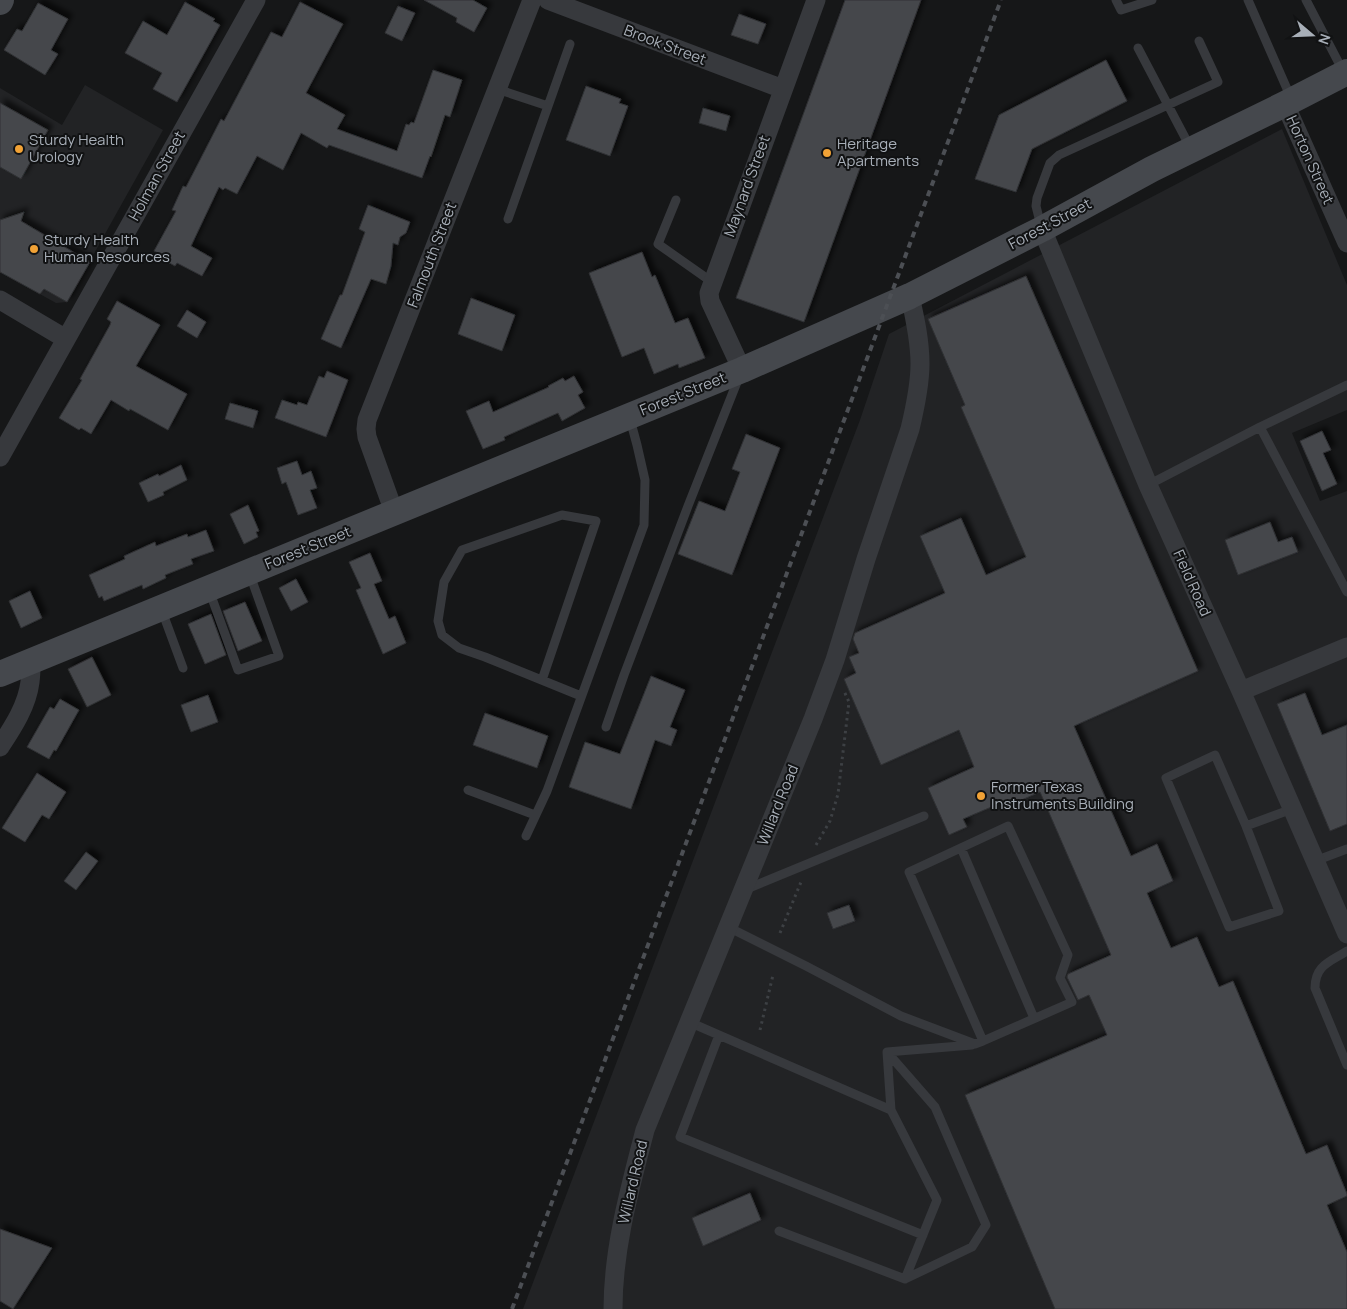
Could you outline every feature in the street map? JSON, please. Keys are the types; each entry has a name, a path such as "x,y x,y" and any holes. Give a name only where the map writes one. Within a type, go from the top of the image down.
{"main road":[{"name":"Forest Street","path":"0,674 742,370 910,296 1042,229 1152,169 1346,72"}],"street":[{"name":"Holman Street","path":"0,457 256,0"},
{"name":"Falmouth Street","path":"394,512 367,437 367,420 532,0"},
{"name":"Brook Street","path":"548,0 783,90"},
{"name":"Maynard Street","path":"742,370 710,301 709,293 816,0"},
{"name":"Horton Street","path":"1288,102 1347,243"},
{"name":"Field Road","path":"1042,229 1148,485 1241,691 1347,934"},
{"name":"Willard Road","path":"613,1309 613,1290 623,1222 645,1130 814,718 835,660 866,558 910,429 918,393 920,364 910,296"},
{"path":"0,300 66,339"},
{"path":"1241,691 1347,647"},
{"path":"0,747 25,703 30,681 31,662"}],"lane":[{"path":"1116,0 1121,10 1152,0"},
{"path":"1248,0 1288,102"},
{"path":"1306,0 1346,72"},
{"path":"1042,229 1037,214 1037,198 1050,163 1059,155 1218,82 1200,41"},
{"path":"508,219 570,44"},
{"path":"1138,48 1192,149"},
{"path":"497,89 548,106"},
{"path":"676,200 658,244 712,282"},
{"path":"606,727 688,506 742,370"},
{"path":"1148,485 1260,427 1347,385"},
{"path":"526,836 547,791 644,525 645,480 629,416"},
{"path":"1260,427 1347,592"},
{"path":"542,680 596,521 562,514 462,550 444,582 438,621 442,635 459,648 581,696"},
{"path":"208,588 238,670 279,656 249,572"},
{"path":"161,608 183,668"},
{"path":"1215,756 1246,826 1279,912 1229,927 1166,778 1215,756"},
{"path":"468,790 535,815"},
{"path":"1246,826 1292,809"},
{"path":"744,890 924,816"},
{"path":"887,1052 979,1043 1072,1002 1060,978 1068,955 1008,826 909,872 979,1043"},
{"path":"961,848 1034,1018"},
{"path":"1315,861 1347,849"},
{"path":"728,928 901,1016 979,1043"},
{"path":"1347,951 1320,969 1315,978 1314,988 1347,1065"},
{"path":"689,1022 891,1110"},
{"path":"719,1035 680,1137 922,1236"},
{"path":"887,1052 891,1110 937,1200 905,1278"},
{"path":"779,1231 905,1278 972,1246 986,1225 935,1107 887,1052"}],"path":[{"path":"815,846 830,821 838,794 849,702 842,688"},
{"path":"780,933 801,882"},
{"path":"760,1030 773,975"}],"shaded area":[{"path":"85,85 163,130 67,302 56,303 0,272 0,88 62,125"},
{"path":"1282,129 1347,285 1347,410 1292,433 1320,501 1347,491 1347,1309 523,1309 860,420 889,334"}],"building":[{"path":"424,0 473,0 487,8 474,32 456,22 457,18"},
{"name":"Heritage Apartments","path":"845,0 921,0 804,322 736,298"},
{"path":"185,2 215,19 213,21 220,25 177,102 153,89 162,73 125,53 143,21 167,35"},
{"path":"300,2 343,24 306,93 345,115 337,129 397,151 406,124 414,123 433,70 462,80 450,117 445,115 422,178 329,145 327,148 301,133 283,170 257,156 237,194 219,187 191,246 212,258 202,276 177,263 175,266 162,259 164,256 154,251 176,211 172,210 183,186 186,187 221,119 224,121 271,32 282,37"},
{"path":"38,3 68,19 51,50 58,54 45,75 4,50 17,29 22,31"},
{"path":"398,6 415,13 402,41 385,33"},
{"path":"739,14 766,24 758,44 731,35"},
{"path":"1106,60 1127,101 1032,149 1016,192 975,179 999,115"},
{"path":"586,86 621,99 619,103 628,106 610,156 566,140"},
{"name":"Sturdy Health Urology","path":"0,103 48,130 21,179 0,167"},
{"path":"703,108 730,116 726,131 699,123"},
{"path":"368,205 410,222 406,233 400,237 398,245 393,243 391,266 386,284 371,279 341,348 321,339 340,295 342,295 365,232 359,229"},
{"name":"Sturdy Health Human Resources","path":"24,212 21,221 90,262 67,302 44,289 40,294 0,272 0,220"},
{"path":"642,252 652,277 655,275 675,323 688,318 705,358 679,368 678,364 654,374 644,348 622,357 589,273"},
{"name":"Former Texas Instruments Building","path":"1026,276 1198,671 1074,726 1131,856 1157,844 1173,881 1147,893 1171,948 1197,937 1219,987 1233,981 1306,1154 1327,1145 1347,1194 1347,1196 1327,1205 1347,1252 1347,1309 1055,1309 965,1095 1107,1035 1089,995 1078,1000 1067,977 1068,974 1111,955 1040,792 1010,805 1008,800 963,819 967,827 949,835 928,788 974,767 959,730 881,765 844,679 856,673 849,657 859,653 853,639 855,633 945,593 920,536 961,518 986,575 1026,557 961,407 965,405 928,319"},
{"path":"471,298 515,315 502,351 458,334"},
{"path":"117,301 160,325 136,366 187,394 168,430 111,400 91,434 81,428 79,430 59,418 82,380 80,379 110,325 111,322 107,319"},
{"path":"187,310 206,322 197,338 177,326"},
{"path":"327,371 348,380 326,437 275,418 282,400 297,405 298,402 307,405 319,376 324,378"},
{"path":"574,376 583,392 578,395 585,408 562,421 558,413 504,437 505,440 483,449 466,411 489,401 493,412 549,387 563,378 565,381"},
{"path":"230,403 258,411 253,428 225,419"},
{"path":"1322,431 1331,450 1323,453 1337,484 1322,491 1300,441"},
{"path":"746,434 780,448 732,575 678,554 699,501 725,511 740,472 732,469"},
{"path":"297,461 302,475 311,471 317,488 310,490 317,508 298,515 286,482 282,484 277,468"},
{"path":"181,465 187,480 163,492 164,495 148,502 139,483"},
{"path":"248,505 259,531 256,532 258,537 244,544 230,514"},
{"path":"1270,522 1278,542 1292,537 1298,552 1238,575 1225,540"},
{"path":"206,530 214,551 191,559 193,564 165,575 166,578 143,589 142,585 104,601 102,596 99,598 89,575 125,559 124,556 155,542 156,546 187,534 188,537"},
{"path":"370,553 382,581 374,584 389,619 395,616 406,643 383,654 356,590 361,588 349,562"},
{"path":"296,579 308,602 291,611 279,588"},
{"path":"30,591 42,618 21,628 9,601"},
{"path":"245,602 262,641 238,651 223,611"},
{"path":"211,614 226,655 205,664 188,624"},
{"path":"92,657 111,695 87,707 68,669"},
{"path":"651,676 685,690 670,727 677,730 671,746 655,740 631,809 569,787 585,742 620,754"},
{"path":"1305,693 1322,735 1347,725 1347,824 1330,831 1277,704"},
{"path":"208,695 218,722 191,732 181,705"},
{"path":"60,699 79,710 56,751 54,750 49,759 27,747 50,707 54,709"},
{"path":"485,713 548,736 537,768 473,745"},
{"path":"37,773 66,792 49,819 42,815 25,842 2,828"},
{"path":"86,852 98,861 76,890 64,881"},
{"path":"849,905 855,921 833,929 827,913"},
{"path":"750,1193 761,1220 703,1246 692,1218"},
{"path":"0,1229 52,1248 13,1309 0,1301"}],"railway":[{"path":"512,1309 1001,0"}],"place":[{"name":"Sturdy Health Urology","path":"19,149"},
{"name":"Heritage Apartments","path":"827,153"},
{"name":"Sturdy Health Human Resources","path":"34,249"},
{"name":"Former Texas Instruments Building","path":"981,796"}]}
